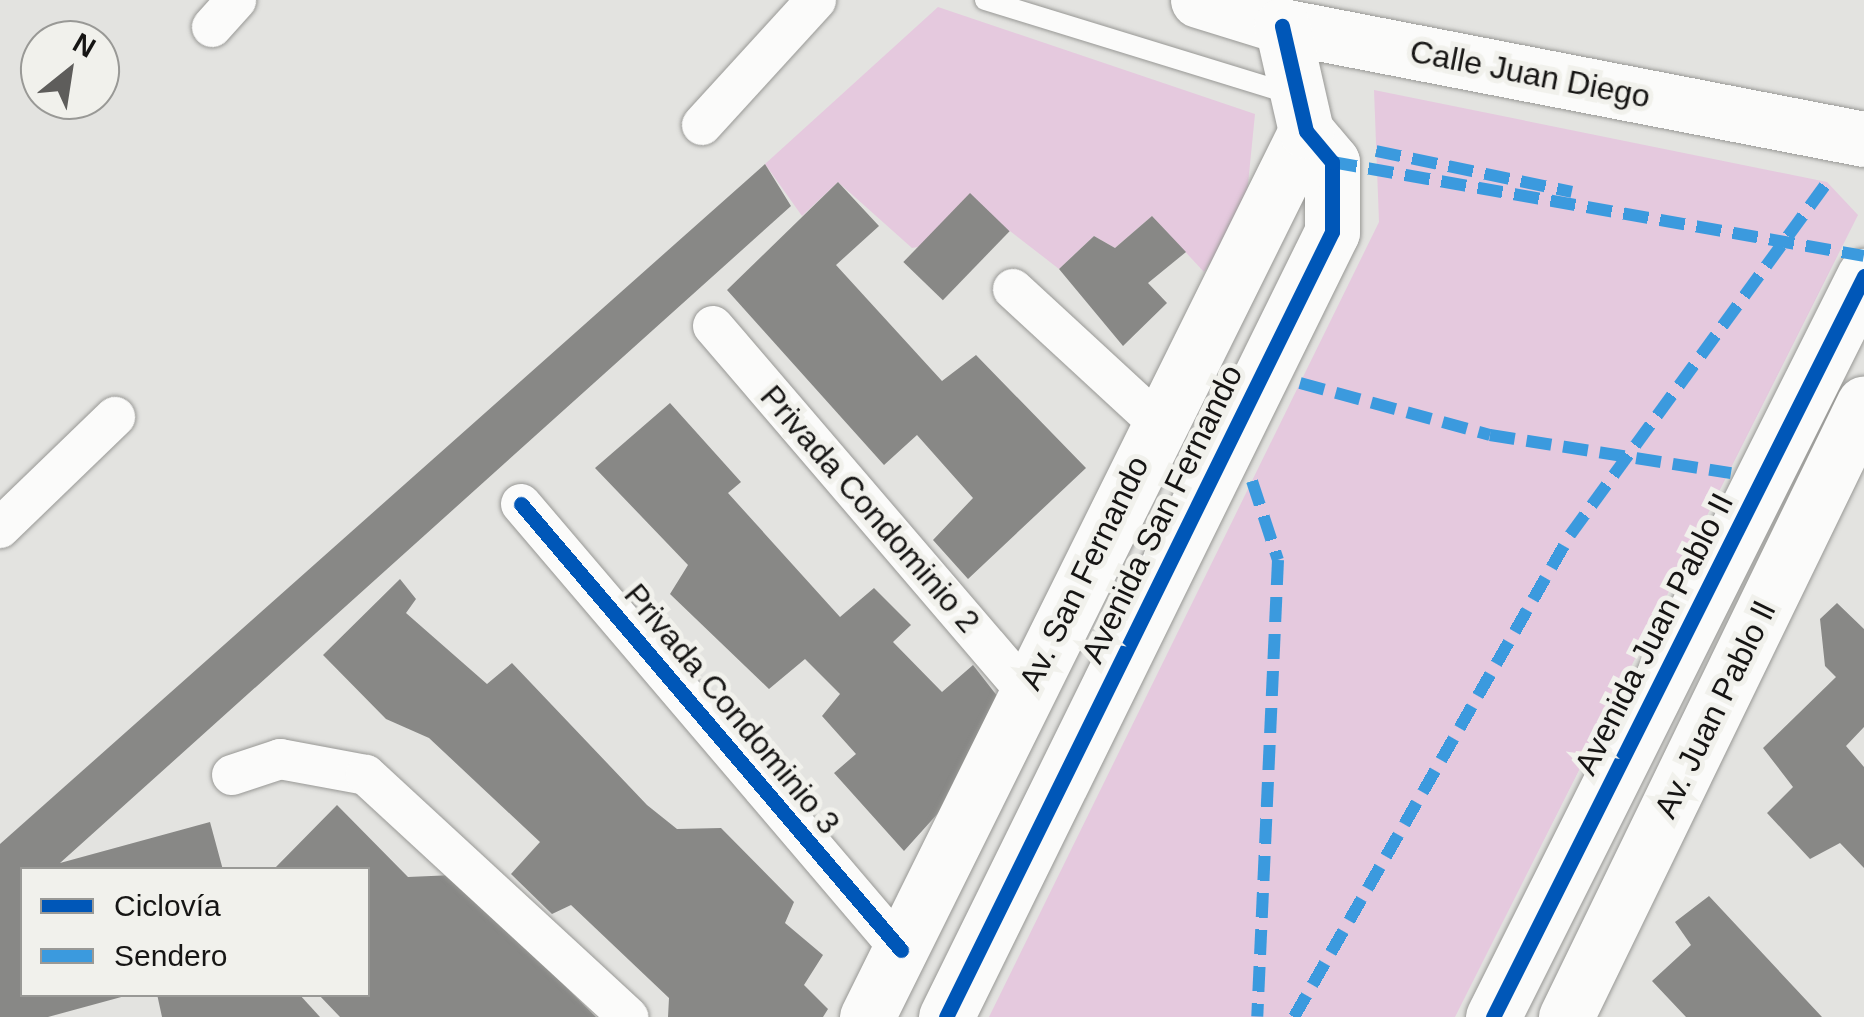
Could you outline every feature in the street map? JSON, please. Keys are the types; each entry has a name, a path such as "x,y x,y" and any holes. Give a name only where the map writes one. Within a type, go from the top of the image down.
{"street":[{"path":"702,125 816,0"},
{"name":"Calle Juan Diego","path":"1198,0 1282,26 1857,140"},
{"name":"Avenida San Fernando","path":"946,1017 1332,232 1332,162 1300,113 1282,26"},
{"name":"Av. San Fernando","path":"866,1017 1157,422 1300,113"},
{"name":"Avenida Juan Pablo II","path":"1493,1017 1864,276"},
{"path":"1012,289 1157,422"},
{"name":"Privada Condominio 2","path":"714,326 1026,691"},
{"name":"Av. Juan Pablo ll","path":"1566,1017 1864,403"},
{"path":"0,528 115,418"},
{"name":"Privada Condominio 3","path":"521,504 901,950"},
{"path":"232,775 280,759 366,775 628,1017"}],"lane":[{"path":"984,0 1300,113"}],"shaded area":[{"path":"938,7 1255,114 1245,214 1204,272 1152,216 1115,248 1094,236 1059,269 1010,231 912,248 838,182 802,216 765,164"},
{"path":"1374,90 1827,182 1858,215 1455,1017 989,1017 1379,222"}],"building":[{"path":"765,164 791,206 60,863 210,822 222,867 20,867 20,997 121,997 48,1017 0,1017 0,844"},
{"path":"838,182 879,226 836,265 942,381 976,355 1086,468 968,579 933,540 973,498 917,435 884,465 727,290"},
{"path":"970,193 1010,231 943,300 903,262"},
{"path":"1152,216 1186,252 1148,283 1167,303 1123,346 1059,269 1094,236 1115,248"},
{"path":"670,403 741,482 728,493 840,617 874,588 911,625 893,642 942,692 973,665 998,697 940,811 904,851 834,773 856,754 822,716 840,694 805,659 769,689 670,594 688,565 595,468"},
{"path":"400,579 416,599 406,613 487,684 512,663 647,805 677,829 721,828 794,902 785,923 823,955 804,985 828,1009 823,1017 668,1017 669,998 571,905 552,914 511,874 540,842 429,738 386,719 323,655"},
{"path":"1837,603 1864,629 1864,727 1846,746 1864,767 1864,868 1840,843 1810,859 1767,813 1793,787 1763,748 1836,677 1825,666 1820,619"},
{"path":"337,805 408,877 454,875 596,1017 340,1017 321,997 370,997 370,867 276,867"},
{"path":"1709,896 1822,1017 1686,1017 1652,981 1691,945 1675,922"},
{"path":"158,997 302,997 320,1017 162,1017"}],"marked path":[{"path":"1376,151 1572,192"},
{"path":"1332,162 1864,256"},
{"path":"1294,1017 1570,535 1827,182"},
{"path":"1300,383 1490,435 1731,473"},
{"path":"1252,481 1278,560 1257,1017"}],"cycle path":[{"path":"946,1017 1332,232 1332,162 1306,131 1282,26"},
{"path":"1493,1017 1864,276"},
{"path":"521,504 901,950"}]}
